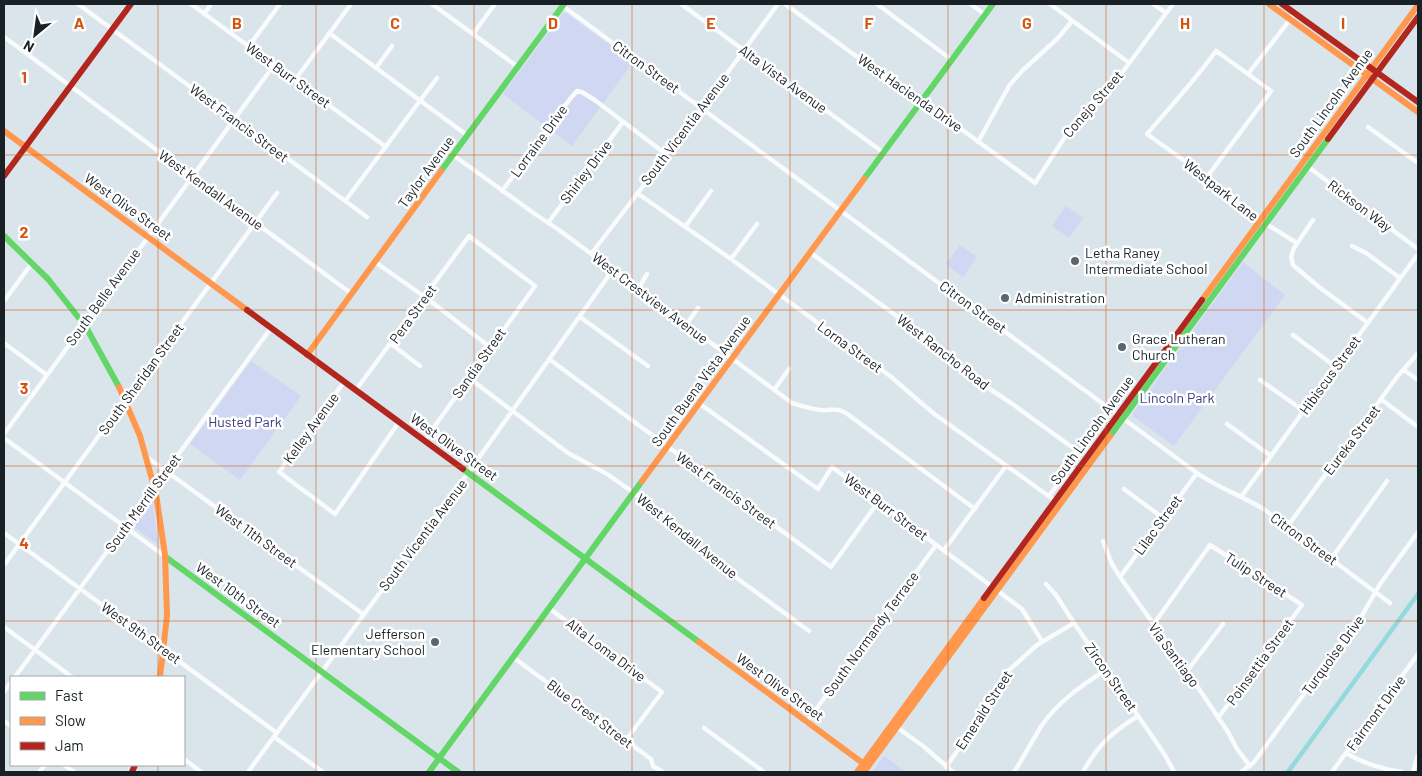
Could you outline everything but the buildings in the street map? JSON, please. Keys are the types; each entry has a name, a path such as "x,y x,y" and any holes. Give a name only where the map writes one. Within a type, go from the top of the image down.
{"street":[{"name":"West Francis Street","path":"78,4 367,217"},
{"path":"4,176 131,4"},
{"name":"West Burr Street","path":"191,4 386,147"},
{"path":"204,14 211,4"},
{"path":"248,46 280,4"},
{"path":"295,80 350,4"},
{"path":"432,4 518,67"},
{"path":"473,34 495,4"},
{"name":"Taylor Avenue","path":"307,355 468,136 562,4"},
{"name":"Citron Street","path":"562,4 1196,473 1211,483 1259,506 1390,603"},
{"name":"Alta Vista Avenue","path":"681,4 884,153"},
{"name":"South Vicentia Avenue","path":"591,254 667,155 778,4"},
{"name":"West Hacienda Drive","path":"785,4 1035,183"},
{"path":"876,4 952,60"},
{"path":"971,4 985,15"},
{"name":"South Buena Vista Avenue","path":"429,772 993,4"},
{"path":"1050,4 1128,62"},
{"path":"1153,4 1166,13"},
{"name":"Conejo Street","path":"1035,183 1072,126 1086,108 1116,81 1128,62 1173,4"},
{"path":"1269,4 1418,112"},
{"path":"1282,4 1418,102"},
{"name":"South Lincoln Avenue","path":"857,772 865,768 1369,77 1418,5"},
{"path":"1207,177 1271,91 1248,74 1295,13"},
{"name":"South Lincoln Avenue","path":"1374,70 1418,17"},
{"path":"978,142 1009,86 1022,70 1058,38 1072,21"},
{"path":"329,33 468,136"},
{"name":"West Kendall Avenue","path":"4,37 352,294"},
{"path":"376,68 392,46"},
{"name":"Westpark Lane","path":"1248,74 1216,51 1191,85 1173,102 1148,134 1207,177 1263,223 1297,243"},
{"name":"South Belle Avenue","path":"4,434 274,65"},
{"path":"345,201 437,78"},
{"name":"Lorraine Drive","path":"502,191 577,91 596,101 623,122"},
{"path":"623,122 667,155"},
{"name":"Shirley Drive","path":"548,223 623,122"},
{"path":"1368,128 1418,163"},
{"name":"West Olive Street","path":"4,132 806,722 865,768"},
{"name":"West Crestview Avenue","path":"453,156 591,254 792,403 808,408 825,410 837,408 846,413 975,509"},
{"name":"Rickson Way","path":"1305,165 1418,249"},
{"path":"685,226 711,191"},
{"name":"South Sheridan Street","path":"4,565 277,193"},
{"name":"Lorna Street","path":"637,193 731,259 890,376 933,413 1058,503"},
{"path":"1313,220 1297,243 1291,257 1293,265 1368,323"},
{"path":"731,259 757,224"},
{"path":"4,236 63,297 84,324 126,399 148,458 167,558 168,600 160,676"},
{"name":"Pera Street","path":"356,390 392,344 469,236 535,286"},
{"path":"1352,246 1366,253 1400,278"},
{"name":"West Rancho Road","path":"811,253 932,342 964,372 1080,454 1049,496"},
{"name":"Hibiscus Street","path":"1241,497 1418,254"},
{"path":"375,262 425,297 490,347"},
{"path":"4,301 32,263"},
{"name":"South Vicentia Avenue","path":"248,772 468,474 612,271"},
{"path":"638,289 647,274"},
{"name":"Sandia Street","path":"424,440 535,286"},
{"path":"686,325 698,308"},
{"path":"580,317 648,366"},
{"name":"South Merrill Street","path":"16,676 271,328"},
{"path":"1293,335 1336,367"},
{"path":"4,344 47,375"},
{"path":"392,344 420,366"},
{"name":"Eureka Street","path":"1287,527 1418,353"},
{"name":"West Francis Street","path":"549,359 831,567 878,502"},
{"path":"774,390 789,370"},
{"path":"1404,370 1418,380"},
{"name":"West Kendall Avenue","path":"469,378 568,453 608,474 664,514 670,524 692,545 809,631"},
{"path":"1260,380 1304,411"},
{"name":"Kelley Avenue","path":"344,382 279,472 335,514 399,422"},
{"path":"1382,400 1418,427"},
{"name":"West Burr Street","path":"700,404 818,489 832,467 1022,609 1042,641"},
{"path":"1227,424 1271,456"},
{"name":"West 10th Street","path":"4,438 458,772"},
{"name":"West 11th Street","path":"148,458 363,614"},
{"path":"944,550 1006,466"},
{"name":"Lilac Street","path":"1120,577 1196,473"},
{"path":"1331,559 1388,481"},
{"path":"1124,489 1163,518"},
{"name":"Turquoise Drive","path":"1241,772 1250,766 1362,614 1418,532"},
{"name":"West 9th Street","path":"4,533 164,650 323,772"},
{"name":"Via Santiago","path":"1103,541 1112,564 1120,577 1187,671 1250,766"},
{"name":"South Normandy Terrace","path":"806,722 936,545"},
{"name":"Tulip Street","path":"1153,625 1210,545 1302,605"},
{"name":"Zircon Street","path":"1046,584 1056,595 1165,755 1174,772"},
{"name":"Poinsettia Street","path":"1218,718 1302,605"},
{"name":"Alta Loma Drive","path":"550,609 662,692 626,740"},
{"name":"Emerald Street","path":"946,767 970,733 1002,680 1022,658 1042,641 1074,623"},
{"path":"1187,671 1223,624"},
{"path":"4,627 71,676"},
{"name":"Fairmont Drive","path":"1332,772 1418,656"},
{"name":"Blue Crest Street","path":"514,658 651,759 653,766 663,772"},
{"path":"1014,772 1042,726 1053,712 1077,689 1106,670"},
{"path":"1083,772 1103,741 1138,716"},
{"path":"894,726 923,746 954,772"},
{"path":"704,728 764,772"},
{"path":"1346,753 1376,767 1402,772"},
{"path":"1413,772 1418,755"},
{"path":"185,760 201,772"}],"green space":[{"path":"563,13 566,13 633,62 572,146 503,94"},
{"path":"1066,206 1083,218 1069,238 1052,226"},
{"path":"960,245 977,257 963,277 946,264"},
{"name":"Lincoln Park","path":"1243,262 1285,295 1174,446 1134,417 1133,413"},
{"name":"Husted Park","path":"251,361 301,396 240,480 190,444"},
{"path":"152,496 158,544 131,525"},
{"path":"884,756 906,772 872,772"}],"waterway":[{"path":"1288,772 1418,594"}],"traffic: fast":[{"path":"441,171 564,4"},
{"path":"864,179 993,4"},
{"path":"1110,436 1328,139"},
{"path":"4,236 48,279 86,327 119,387"},
{"path":"463,469 699,642"},
{"path":"429,772 642,481"},
{"path":"167,558 458,772"}],"traffic: slow":[{"path":"1269,4 1418,112"},
{"path":"1202,300 1418,5"},
{"path":"4,131 247,310"},
{"path":"307,355 441,171"},
{"path":"642,481 864,179"},
{"path":"119,387 140,436 156,494 165,555 167,616 160,676"},
{"path":"864,772 1110,436"},
{"path":"857,772 984,598"},
{"path":"699,642 868,767"}],"traffic: jam":[{"path":"4,176 131,4"},
{"path":"1282,4 1418,102"},
{"path":"1328,139 1418,17"},
{"path":"984,598 1202,300"},
{"path":"247,310 463,469"},
{"path":"132,772 135,766"}],"place":[{"name":"Letha Raney Intermediate School","path":"1075,261"},
{"name":"Administration","path":"1005,298"},
{"name":"Grace Lutheran Church","path":"1122,347"},
{"name":"Jefferson Elementary School","path":"435,642"}]}
